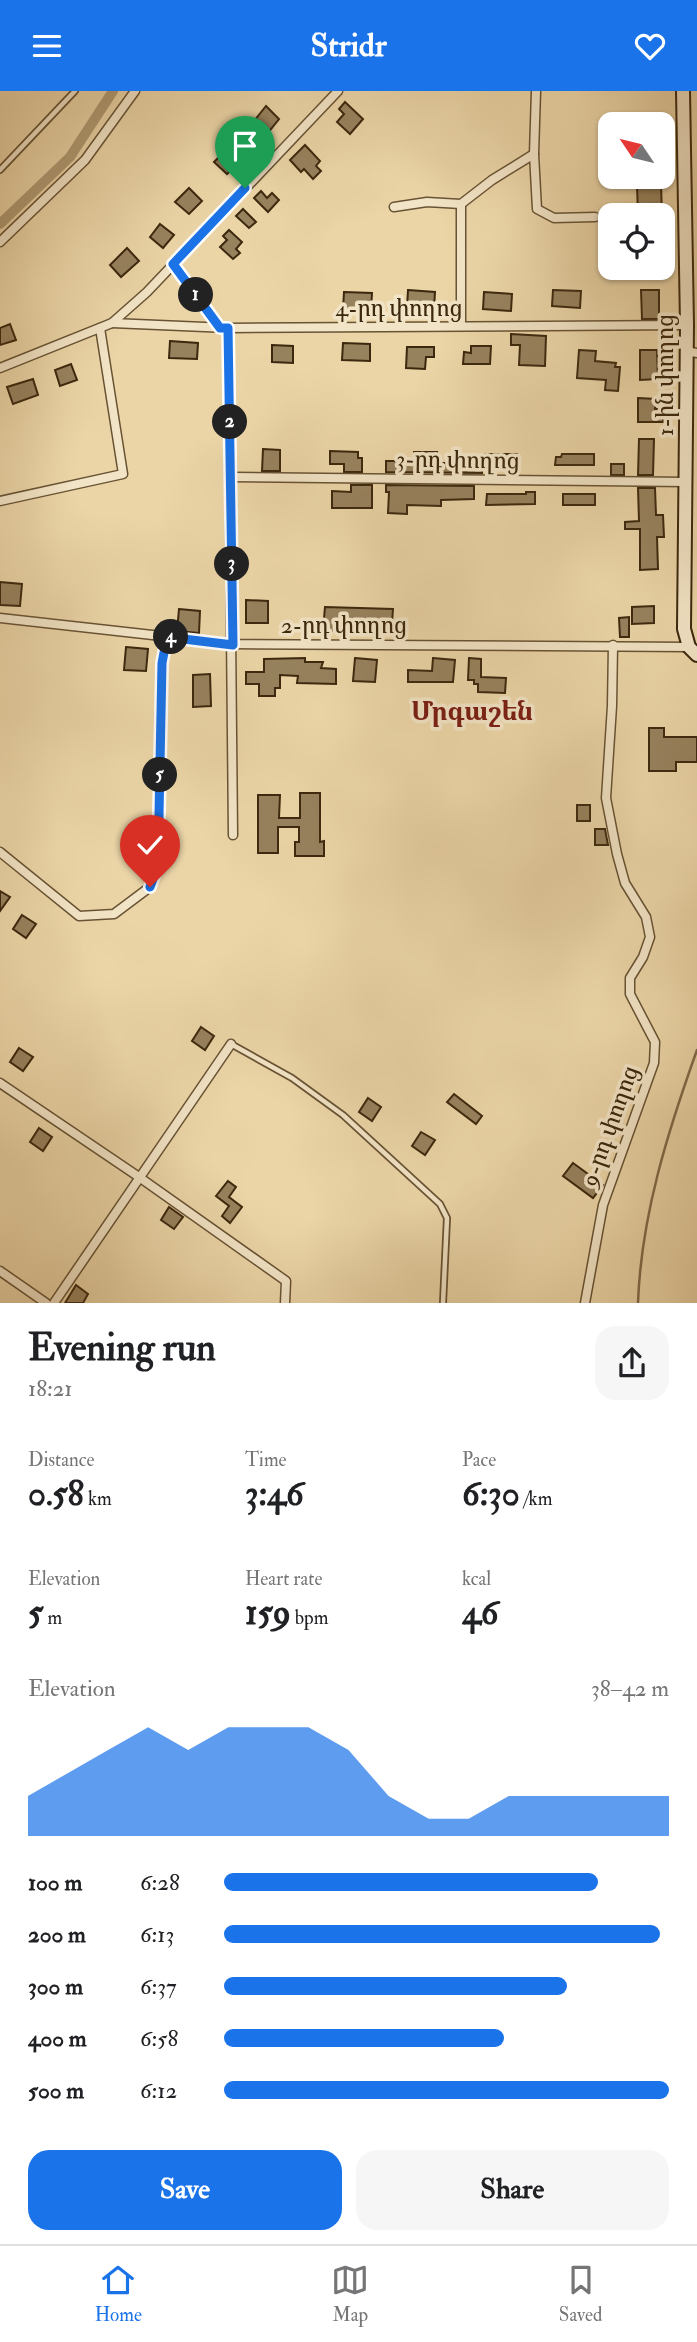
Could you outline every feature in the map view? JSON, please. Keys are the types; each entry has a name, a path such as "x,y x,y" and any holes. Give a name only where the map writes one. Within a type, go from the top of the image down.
{"main road":[{"name":"1-ին փողոց","path":"683,91 687,325 692,352 686,482 684,629 693,651"}],"street":[{"path":"0,242 85,160 135,91"},
{"path":"0,368 111,323 147,292 338,91"},
{"path":"536,91 534,154 537,209 554,218 595,217"},
{"path":"394,207 426,202 461,204 492,180 534,154"},
{"path":"461,204 461,326"},
{"path":"173,264 224,328 231,478 233,835"},
{"name":"4-րդ փողոց","path":"111,323 224,328 687,325"},
{"path":"0,501 123,474 100,328"},
{"name":"3-րդ փողոց","path":"231,478 686,482"},
{"name":"2-րդ փողոց","path":"0,618 233,645 613,645 693,651"},
{"path":"0,852 79,916 114,914 150,887 158,865 162,663 167,637"},
{"name":"9-րդ փողոց","path":"585,1303 603,1205 653,1063 655,1042 630,994 630,978 643,957 650,937 646,917 625,883 606,797 613,645"},
{"path":"54,1303 231,1044"},
{"path":"0,1083 286,1281 285,1303"},
{"path":"0,1271 46,1303"}],"lane":[{"path":"0,170 75,91"},
{"path":"231,1044 292,1078 343,1115 440,1204 447,1217 443,1303"}],"building":[{"path":"345,102 363,119 350,134 337,122 344,114 339,109"},
{"path":"266,106 279,119 267,134 254,121"},
{"path":"305,145 320,161 316,166 321,171 313,179 304,169 301,172 290,160"},
{"path":"228,148 241,160 227,174 214,162"},
{"path":"189,188 202,201 189,214 175,202"},
{"path":"637,189 661,189 662,203 638,203"},
{"path":"261,191 267,198 272,193 279,200 268,212 254,198"},
{"path":"243,209 256,222 249,228 236,216"},
{"path":"160,224 174,235 163,248 150,237"},
{"path":"229,230 242,242 236,249 240,253 233,259 220,247 227,240 223,236"},
{"path":"127,248 139,261 121,277 110,265"},
{"path":"408,290 435,292 434,309 407,307"},
{"path":"553,290 581,291 580,308 552,306"},
{"path":"641,290 659,290 659,319 642,319"},
{"path":"344,292 372,293 371,310 343,309"},
{"path":"484,292 512,294 511,311 483,309"},
{"path":"10,324 16,340 0,345 0,328"},
{"path":"511,334 546,336 545,366 519,365 520,345 511,345"},
{"path":"170,341 198,343 197,359 169,358"},
{"path":"343,343 370,344 370,361 342,360"},
{"path":"272,345 293,346 293,363 272,362"},
{"path":"471,346 491,346 490,364 463,364 464,352 471,353"},
{"path":"407,347 434,347 434,357 426,357 425,369 406,368"},
{"path":"579,350 596,351 595,361 616,363 615,367 620,367 618,391 605,390 606,380 577,378"},
{"path":"640,350 657,350 658,379 640,380"},
{"path":"71,364 77,380 60,386 55,370"},
{"path":"33,379 38,395 13,404 7,387"},
{"path":"638,398 656,399 655,409 664,409 663,422 638,422"},
{"path":"639,439 654,439 653,475 638,475"},
{"path":"263,449 280,450 280,471 262,471"},
{"path":"330,451 358,452 358,458 362,458 362,472 344,472 344,464 330,464"},
{"path":"414,452 437,452 436,463 482,463 482,473 386,472 386,461 414,461"},
{"path":"485,454 517,454 517,464 485,465"},
{"path":"562,454 594,454 594,465 555,465 556,457 561,457"},
{"path":"611,464 624,464 624,475 611,475"},
{"path":"351,485 372,485 372,508 332,508 332,491 351,492"},
{"path":"386,485 474,486 474,499 441,500 441,506 407,505 407,514 388,513 389,492 386,492"},
{"path":"638,488 655,488 656,515 663,515 664,537 657,537 658,569 640,570 640,529 625,529 625,522 639,521"},
{"path":"535,492 535,504 486,505 487,494"},
{"path":"563,494 595,494 595,505 563,505"},
{"path":"0,582 22,584 20,606 0,605"},
{"path":"246,600 268,601 268,623 246,623"},
{"path":"654,606 654,623 632,624 632,607"},
{"path":"325,607 393,609 392,623 346,621 345,632 323,630"},
{"path":"179,609 200,611 199,633 177,631"},
{"path":"629,617 629,637 620,637 619,618"},
{"path":"126,647 148,649 146,671 124,670"},
{"path":"305,658 305,662 323,662 321,668 336,669 336,684 297,683 298,676 280,675 280,688 275,688 275,696 259,696 259,684 246,684 246,672 264,672 264,659"},
{"path":"355,658 377,660 375,682 353,681"},
{"path":"433,658 455,660 453,682 408,682 408,670 432,671"},
{"path":"469,658 481,659 481,677 506,678 505,693 478,692 478,684 474,684 474,680 468,680"},
{"path":"210,674 211,706 193,707 193,675"},
{"path":"649,728 664,728 664,737 697,737 697,762 676,762 676,771 649,771"},
{"path":"300,793 320,793 320,842 324,841 324,856 295,856 299,827 278,827 278,853 258,853 258,795 280,795 279,818 300,818"},
{"path":"577,805 590,805 590,821 577,821"},
{"path":"595,829 605,829 608,845 595,845"},
{"path":"0,891 10,897 0,911"},
{"path":"22,915 36,924 26,938 13,929"},
{"path":"201,1027 214,1036 205,1050 192,1041"},
{"path":"19,1048 33,1057 23,1071 10,1062"},
{"path":"454,1094 482,1116 476,1124 447,1102"},
{"path":"368,1098 381,1107 372,1121 359,1112"},
{"path":"39,1128 52,1137 43,1151 30,1142"},
{"path":"421,1132 435,1140 425,1155 412,1146"},
{"path":"573,1163 603,1185 593,1198 563,1176"},
{"path":"228,1181 236,1187 229,1197 242,1207 230,1223 222,1216 229,1206 216,1196"},
{"path":"169,1207 183,1217 174,1229 161,1220"},
{"path":"76,1285 88,1294 83,1303 65,1303"}],"waterway":[{"path":"0,224 70,157 113,91"},
{"path":"638,1303 650,1206 676,1111 697,1050"}],"district":[{"name":"Մրգաշեն","path":"472,712"}],"route":[{"path":"150,887 158,865 162,663 167,637 233,645 228,328 220,328 173,264 245,188"}]}
